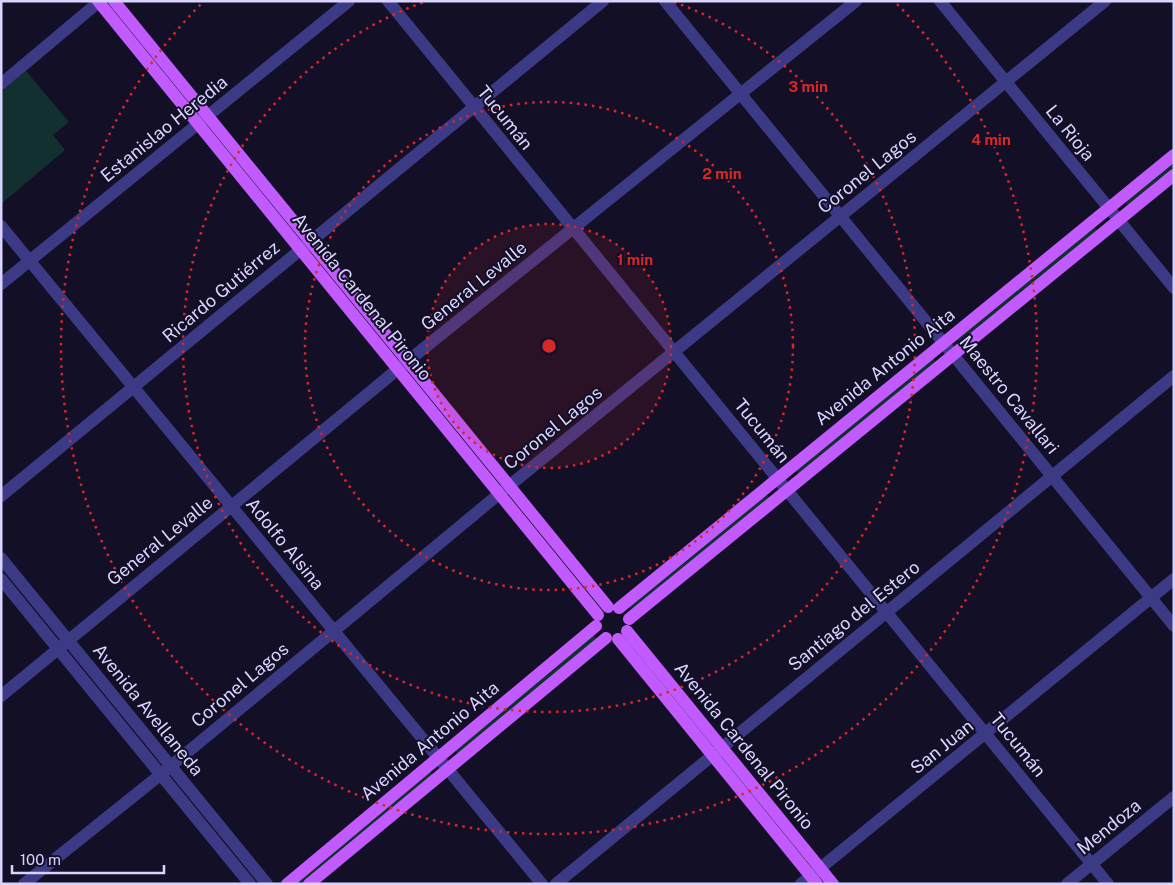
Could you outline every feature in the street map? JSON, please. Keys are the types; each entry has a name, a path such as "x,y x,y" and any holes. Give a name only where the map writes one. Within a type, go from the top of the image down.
{"main road":[{"name":"Avenida Cardenal Pironio","path":"114,1 202,120"},
{"name":"Avenida Cardenal Pironio","path":"99,2 202,120 605,614"},
{"name":"Avenida Antonio Aita","path":"286,884 605,614 777,478 1174,155"},
{"name":"Avenida Antonio Aita","path":"309,884 446,768 620,632 787,490 1174,175"},
{"path":"605,614 625,611 620,632"},
{"path":"605,614 620,632"},
{"name":"Avenida Cardenal Pironio","path":"620,632 717,750 812,878 833,884"}],"street":[{"name":"Estanislao Heredia","path":"1,284 350,1"},
{"name":"Tucumán","path":"388,1 1108,884"},
{"name":"Ricardo Gutiérrez","path":"1,496 603,1"},
{"name":"Maestro Cavallari","path":"665,1 1174,626"},
{"name":"General Levalle","path":"1,696 68,639 403,366 856,1"},
{"name":"La Rioja","path":"940,1 1174,288"},
{"name":"Coronel Lagos","path":"24,884 160,775 504,490 1105,1"},
{"path":"1,84 99,2"},
{"name":"Adolfo Alsina","path":"1,226 542,884"},
{"name":"Santiago del Estero","path":"556,884 1174,376"},
{"name":"Avenida Avellaneda","path":"1,558 267,884"},
{"name":"San Juan","path":"812,878 1174,579"},
{"name":"Avenida Avellaneda","path":"1,580 250,884"},
{"name":"Mendoza","path":"1067,884 1174,797"}],"green space":[{"path":"26,71 69,122 53,135 65,150 1,204 1,92"},
{"path":"1174,160 1174,167 1128,205 1124,201"},
{"path":"1094,226 1097,230 959,342 956,338"},
{"path":"933,358 936,362 799,474 795,470"},
{"path":"766,493 769,498 632,610 628,605"},
{"path":"593,635 597,639 458,754 455,750"},
{"path":"430,771 433,775 301,884 293,884"}]}
